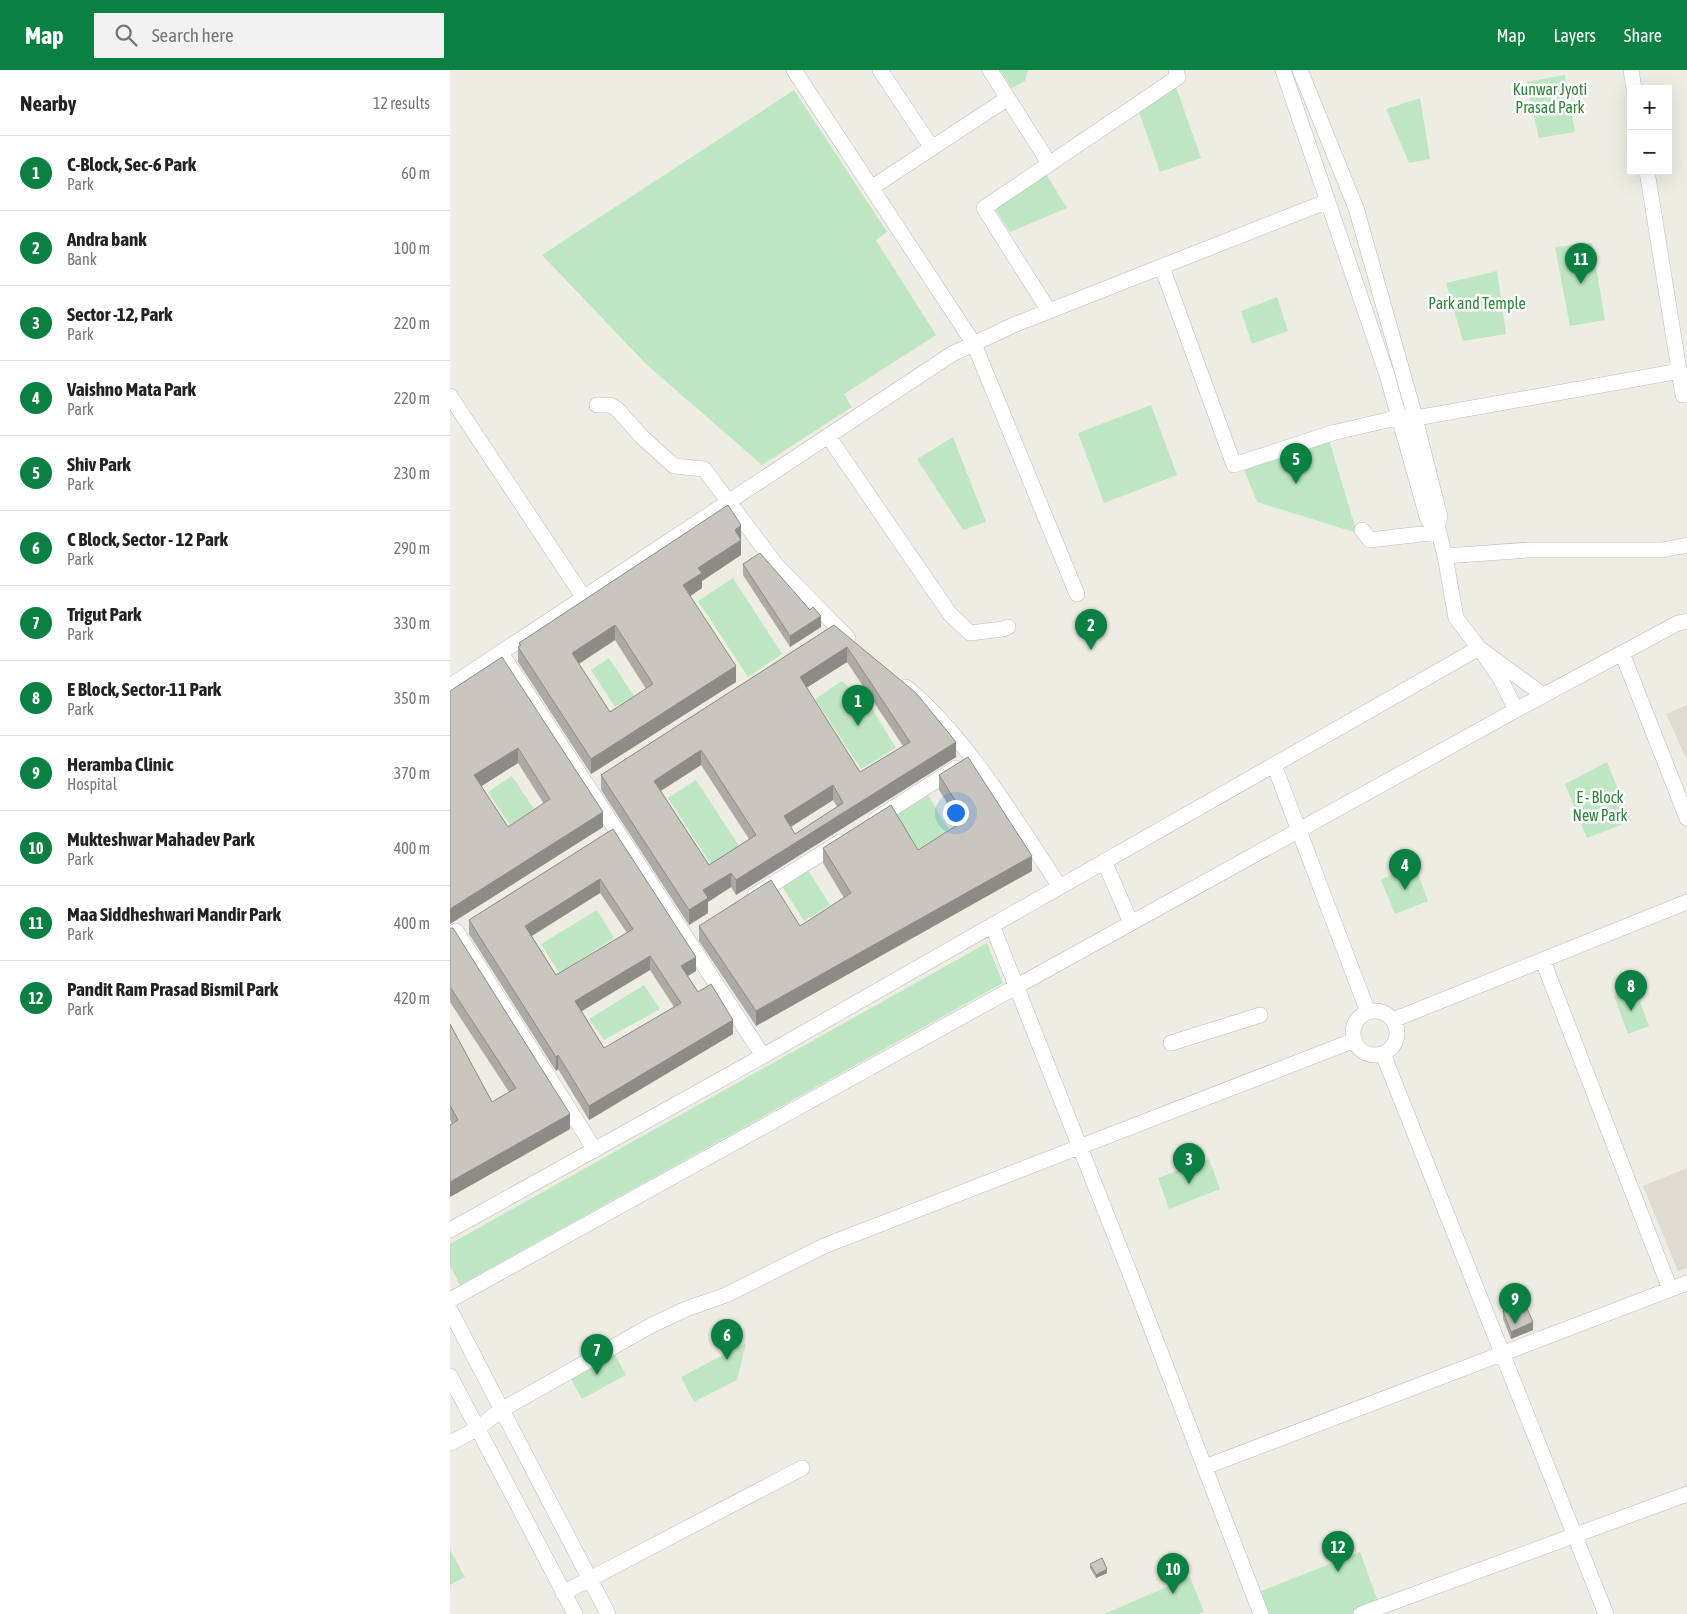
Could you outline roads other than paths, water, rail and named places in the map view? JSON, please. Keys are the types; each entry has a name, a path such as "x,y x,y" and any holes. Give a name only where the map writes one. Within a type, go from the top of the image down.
{"street":[{"path":"794,70 974,344 1076,594"},
{"path":"880,70 932,148"},
{"path":"990,70 1049,163"},
{"path":"1049,311 984,208 1178,77 1176,70"},
{"path":"1283,70 1400,417 1428,520 1437,528"},
{"path":"1300,70 1356,208 1416,418 1440,517 1437,528 1445,556 1456,618 1500,678 1516,710"},
{"path":"1630,70 1633,85"},
{"path":"871,188 1008,98"},
{"path":"1648,175 1683,395 1687,395"},
{"path":"452,679 501,652 952,354 1049,311 1328,201"},
{"path":"1162,268 1234,465 1332,433 1400,417 1416,418 1680,372"},
{"path":"450,396 584,598"},
{"path":"597,405 610,404 617,409 642,437 674,466 704,469 727,503 777,566 836,628 862,650"},
{"path":"828,436 950,614 970,633 1008,627"},
{"path":"1362,530 1370,540 1437,528"},
{"path":"1445,556 1528,550 1662,550 1687,544"},
{"path":"450,1300 1516,710 1678,623 1687,621"},
{"path":"821,638 836,628"},
{"path":"1479,648 1543,696"},
{"path":"450,1230 763,1056 1479,648"},
{"path":"501,652 763,1056"},
{"path":"1622,653 1687,818"},
{"path":"896,678 923,701 971,759 1060,887"},
{"path":"865,825 971,759"},
{"path":"1274,765 1368,1012"},
{"path":"589,787 604,778"},
{"path":"600,840 616,830"},
{"path":"742,903 851,835"},
{"path":"1104,862 1131,923"},
{"path":"1394,1020 1687,902"},
{"path":"471,922 453,933 595,1150"},
{"path":"992,926 1080,1146 1261,1614"},
{"path":"686,938 702,928"},
{"path":"1543,961 1670,1289"},
{"path":"1368,1012 1382,1012 1394,1020 1397,1038 1390,1049 1383,1054 1376,1055 1363,1051 1355,1040 1353,1033 1357,1020 1368,1012"},
{"path":"1171,1043 1260,1015"},
{"path":"450,1443 477,1429 501,1410 652,1325 686,1309 726,1295 824,1246 1355,1040"},
{"path":"1383,1054 1606,1614"},
{"path":"1205,1467 1687,1283"},
{"path":"450,1310 608,1614"},
{"path":"450,1376 575,1614"},
{"path":"563,1593 802,1468"},
{"path":"1361,1614 1687,1494"}],"place":[{"name":"Maa Siddheshwari Mandir Park","path":"1581,284"},
{"name":"Shiv Park","path":"1296,484"},
{"name":"Andra bank","path":"1091,650"},
{"name":"C-Block, Sec-6 Park","path":"858,726"},
{"name":"Vaishno Mata Park","path":"1405,890"},
{"name":"E Block, Sector-11 Park","path":"1631,1011"},
{"name":"Sector -12, Park","path":"1189,1184"},
{"name":"Heramba Clinic","path":"1515,1324"},
{"name":"C Block, Sector - 12 Park","path":"727,1360"},
{"name":"Trigut Park","path":"597,1375"},
{"name":"Pandit Ram Prasad Bismil Park","path":"1338,1572"},
{"name":"Mukteshwar Mahadev Park","path":"1173,1594"}],"park label":[{"name":"Kunwar Jyoti Prasad Park","path":"1550,98"},
{"name":"Park and Temple","path":"1477,303"},
{"name":"E - Block New Park","path":"1600,806"}]}
